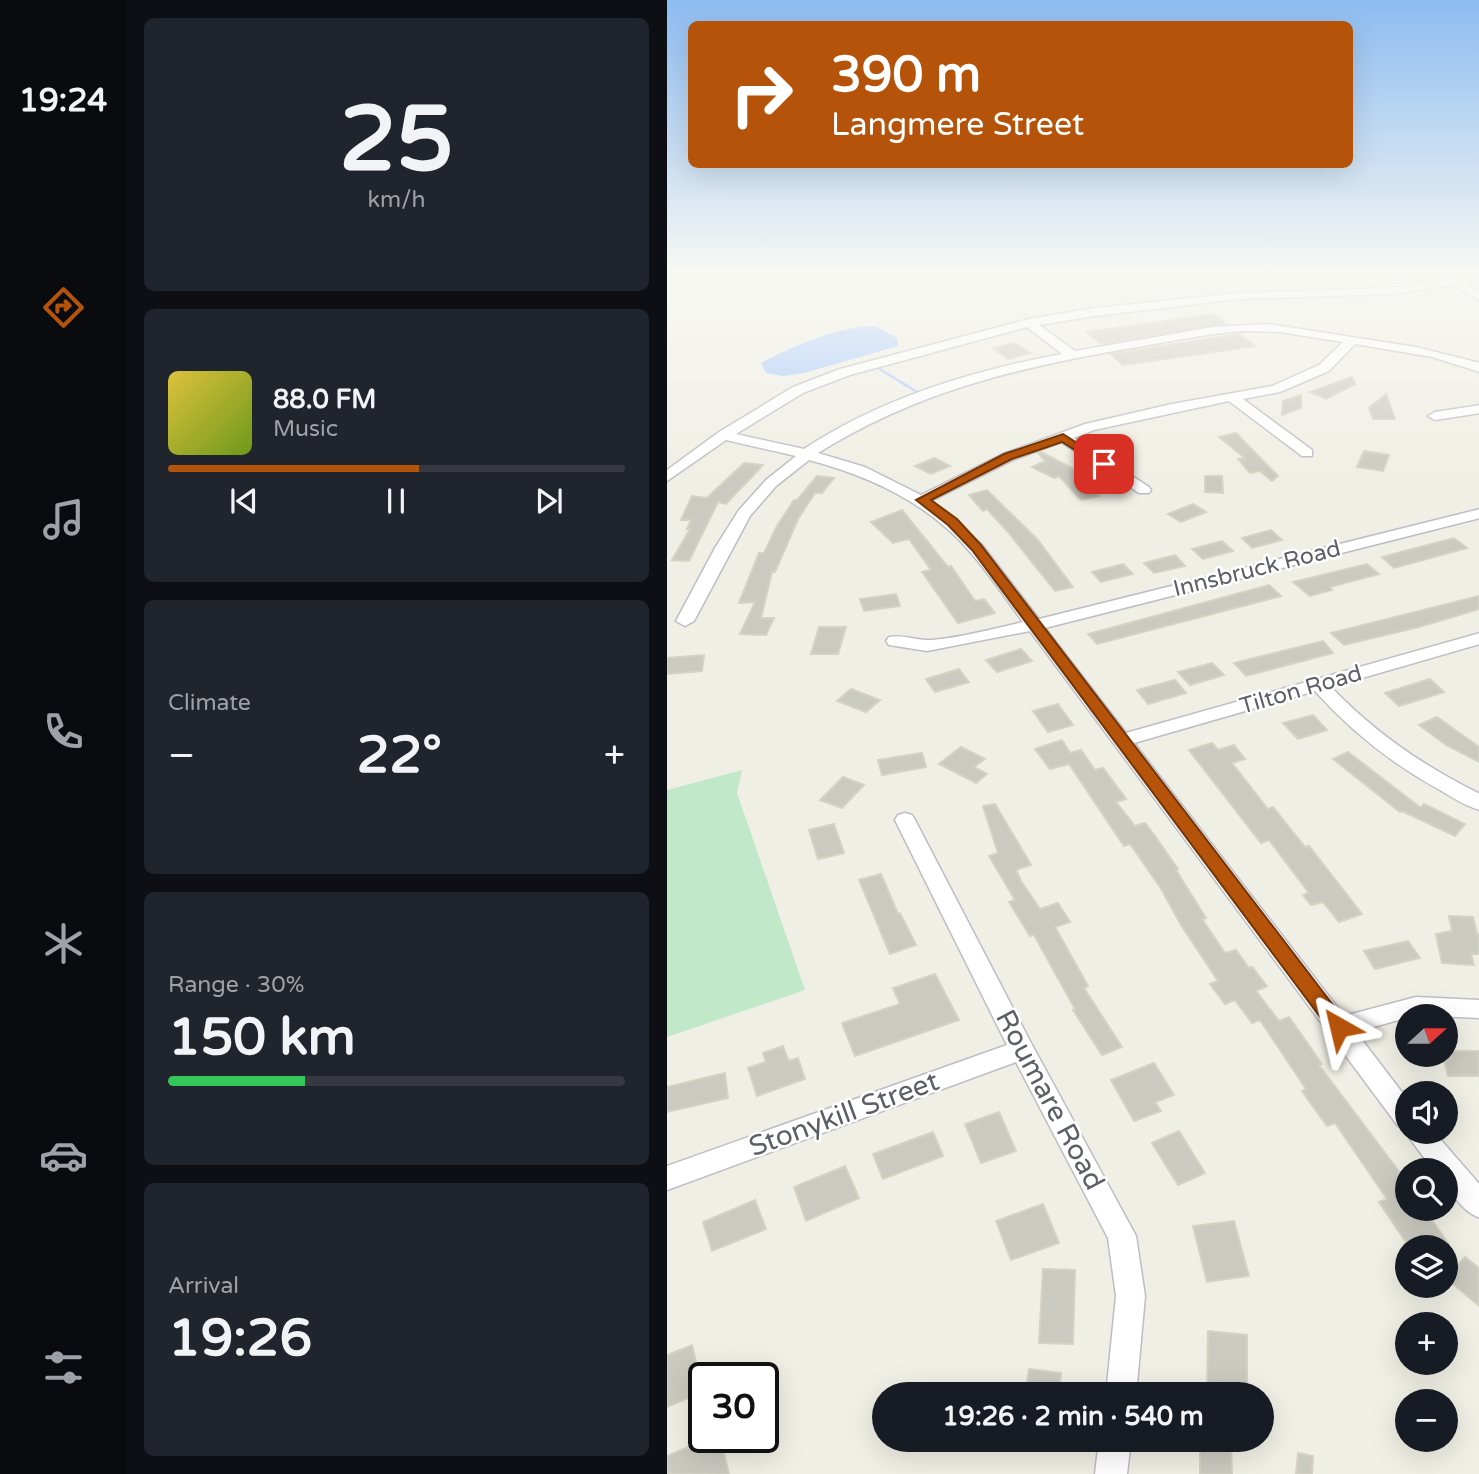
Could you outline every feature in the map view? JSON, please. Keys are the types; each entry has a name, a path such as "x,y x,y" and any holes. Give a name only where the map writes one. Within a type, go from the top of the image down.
{"street":[{"path":"667,477 775,402 832,377 960,342"},
{"path":"1054,342 1072,355"},
{"path":"685,621 733,530 756,498 805,454 873,414 906,401 1072,355 1159,342"},
{"path":"922,500 1008,457 1063,437 1118,420 1275,389 1306,378 1330,363 1350,342"},
{"path":"1355,342 1448,358 1479,368"},
{"path":"1232,397 1306,453"},
{"path":"1435,416 1479,409"},
{"path":"724,435 864,471 922,500 952,522 976,548 1123,740 1395,1102"},
{"path":"1063,437 1144,490"},
{"name":"Innsbruck Road","path":"895,641 927,646 947,644 1035,625 1479,513"},
{"name":"Tilton Road","path":"1123,740 1479,638"},
{"path":"1319,685 1373,740 1429,778 1479,803"},
{"name":"Roumare Road","path":"905,820 1022,1050 1122,1236 1128,1258 1132,1304 1123,1382"},
{"path":"1339,1027 1416,1006 1479,1009"},
{"name":"Stonykill Street","path":"667,1178 1022,1050"},
{"path":"1428,1144 1479,1206"},
{"path":"1111,1474 1114,1452"}],"green space":[{"path":"742,770 737,793 805,990 667,1037 667,790"}],"water":[{"path":"809,342 897,342 898,346 804,373 783,376 766,373 761,363"}],"building":[{"path":"1189,342 1249,342 1255,346 1123,365 1111,354"},
{"path":"1014,343 1030,353 1008,359 993,348"},
{"path":"1352,377 1355,384 1326,399 1310,392"},
{"path":"1386,394 1395,419 1373,419 1369,408"},
{"path":"1301,395 1301,408 1282,415 1283,401"},
{"path":"1236,433 1278,476 1272,481 1260,471 1250,473 1238,459 1245,458 1219,437"},
{"path":"1364,451 1389,455 1383,471 1357,467"},
{"path":"1041,452 1074,469 1099,496 1081,500 1059,476 1054,478 1032,467 1045,461 1038,453"},
{"path":"934,458 950,466 931,474 915,466"},
{"path":"744,463 763,465 726,504 718,502 689,561 672,560 690,529 687,529 691,520 681,520 692,496 707,498"},
{"path":"817,476 834,478 822,493 815,493 798,519 775,572 772,572 761,618 774,618 766,635 740,634 755,602 739,603 759,553 764,553 794,500 797,500"},
{"path":"1205,476 1222,476 1223,493 1205,492"},
{"path":"987,490 1037,539 1073,587 1055,591 1008,532 987,509 983,511 969,495"},
{"path":"1193,504 1206,512 1181,522 1168,514"},
{"path":"902,510 948,567 951,566 975,601 984,599 995,613 958,623 922,572 931,570 909,539 893,543 871,522"},
{"path":"1271,530 1282,540 1252,548 1242,538"},
{"path":"1454,538 1467,548 1394,568 1382,557"},
{"path":"1222,541 1233,551 1203,559 1192,549"},
{"path":"1175,555 1185,566 1154,573 1144,563"},
{"path":"1123,564 1133,574 1101,582 1092,572"},
{"path":"1367,564 1379,574 1330,587 1332,590 1310,596 1293,582"},
{"path":"1269,585 1281,596 1097,644 1088,634"},
{"path":"896,594 900,606 864,611 860,599"},
{"path":"1479,596 1479,609 1419,627 1344,645 1331,633"},
{"path":"819,627 846,627 838,654 811,654"},
{"path":"1323,641 1333,653 1246,676 1234,663"},
{"path":"1021,649 1032,661 997,672 986,660"},
{"path":"704,655 702,671 667,674 667,658"},
{"path":"1212,663 1224,675 1190,685 1178,672"},
{"path":"959,669 969,682 935,692 926,679"},
{"path":"1430,679 1444,692 1399,706 1385,693"},
{"path":"1175,680 1186,693 1148,704 1137,690"},
{"path":"851,689 880,700 866,712 837,701"},
{"path":"1058,704 1073,725 1048,732 1033,711"},
{"path":"1313,715 1327,730 1298,739 1283,723"},
{"path":"1437,717 1479,747 1479,762 1446,745 1419,725"},
{"path":"1062,740 1070,753 1081,750 1095,770 1103,768 1126,799 1116,802 1135,826 1145,823 1155,836 1178,869 1176,870 1206,918 1202,919 1225,953 1236,950 1249,968 1252,967 1267,986 1256,991 1279,1021 1289,1017 1322,1064 1319,1065 1395,1166 1395,1221 1432,1221 1442,1235 1401,1235 1379,1202 1387,1199 1335,1123 1327,1126 1302,1091 1306,1089 1260,1020 1252,1023 1235,1000 1225,1004 1210,984 1218,981 1130,844 1124,846 1069,764 1050,769 1035,749"},
{"path":"1212,743 1218,750 1234,745 1245,759 1232,763 1268,809 1273,807 1305,847 1309,846 1362,914 1339,922 1323,902 1311,905 1303,895 1309,893 1269,840 1261,843 1189,750"},
{"path":"961,747 985,759 974,767 987,774 976,783 939,764"},
{"path":"1348,752 1421,808 1424,804 1465,824 1455,836 1400,812 1333,759"},
{"path":"922,753 926,767 882,775 878,760"},
{"path":"843,777 864,785 842,808 820,800"},
{"path":"995,804 1031,865 1016,870 1021,881 1040,909 1058,903 1070,922 1055,927 1088,986 1084,988 1122,1047 1102,1055 1073,1010 1075,1009 1034,935 1030,936 1009,902 1015,900 989,856 998,853 983,806"},
{"path":"834,824 844,853 818,859 809,830"},
{"path":"881,874 898,914 900,913 916,945 890,954 859,880"},
{"path":"1449,916 1473,917 1479,934 1479,954 1471,954 1474,965 1442,963 1436,934 1452,931"},
{"path":"1408,941 1420,958 1375,969 1364,951"},
{"path":"935,974 959,1020 855,1056 842,1023 900,1004 893,988"},
{"path":"783,1046 789,1061 798,1058 805,1079 757,1096 748,1068 766,1062 763,1053"},
{"path":"1458,1051 1479,1051 1479,1076 1448,1076 1446,1068 1458,1068"},
{"path":"1154,1063 1174,1095 1155,1102 1161,1111 1134,1121 1111,1080"},
{"path":"725,1073 728,1098 667,1112 667,1087"},
{"path":"999,1112 1016,1151 981,1163 965,1124"},
{"path":"1179,1131 1205,1173 1178,1185 1152,1143"},
{"path":"933,1132 943,1156 883,1179 873,1154"},
{"path":"845,1166 859,1198 806,1221 794,1187"},
{"path":"755,1200 766,1229 712,1251 703,1222"},
{"path":"1043,1204 1059,1243 1011,1260 996,1221"},
{"path":"1234,1221 1249,1276 1207,1282 1193,1226"},
{"path":"1465,1257 1479,1268 1479,1306 1458,1288 1458,1265"},
{"path":"1043,1269 1075,1270 1073,1344 1039,1343"},
{"path":"1208,1331 1247,1335 1247,1382 1207,1382"},
{"path":"692,1345 696,1362 688,1362 688,1398 667,1407 667,1355"},
{"path":"1029,1369 1061,1373 1060,1382 1027,1382"},
{"path":"688,1447 688,1453 724,1453 729,1474 667,1474 667,1456"},
{"path":"1200,1452 1231,1452 1232,1474 1200,1474"},
{"path":"1298,1453 1313,1456 1312,1474 1296,1474"}],"waterway":[{"path":"878,368 917,392"}],"route":[{"path":"1104,464 1063,437 1008,457 922,500 952,522 976,548 1339,1027"}]}
